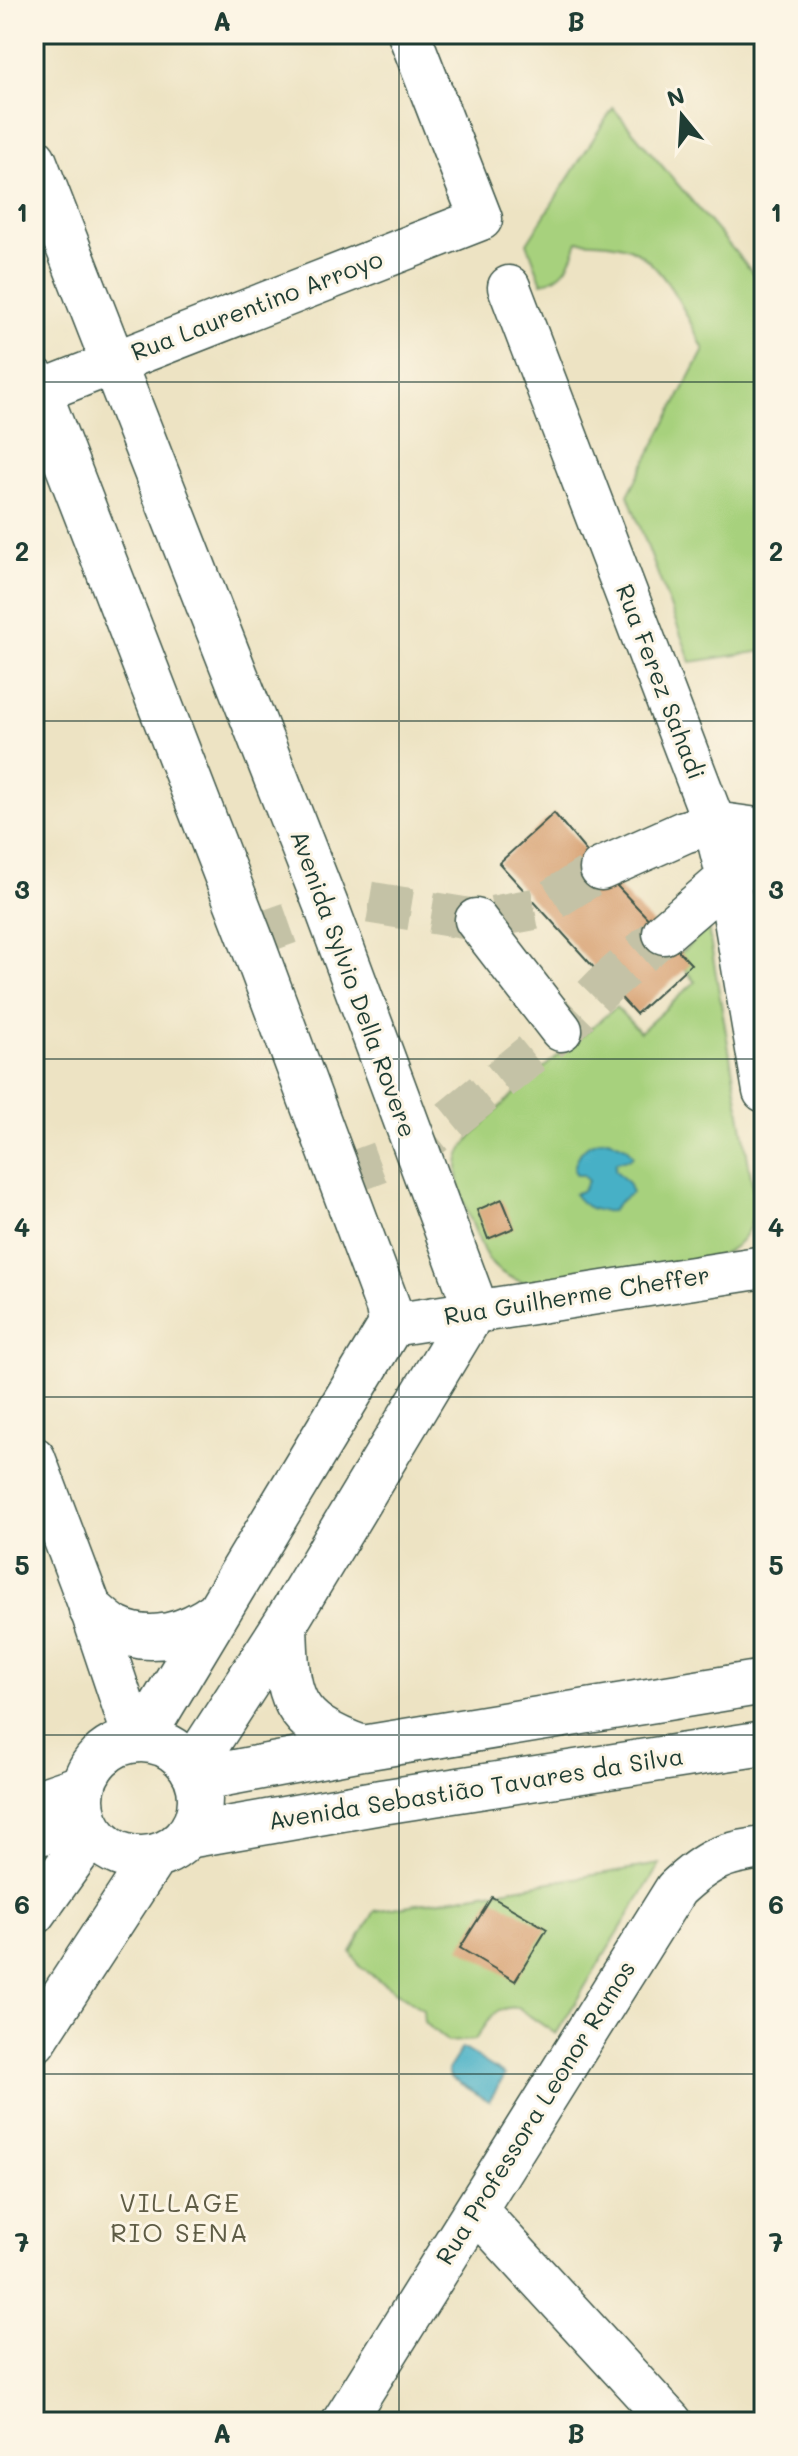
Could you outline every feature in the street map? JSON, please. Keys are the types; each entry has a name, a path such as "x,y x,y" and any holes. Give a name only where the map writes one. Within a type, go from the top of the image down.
{"main road":[{"name":"Avenida Sylvio Della Rovere","path":"34,160 327,908 467,1282 471,1311"},
{"path":"36,389 255,951 388,1307 391,1325 138,1740"},
{"path":"195,1774 471,1311"},
{"path":"91,1609 114,1628 135,1636 157,1637 179,1634 218,1612"},
{"path":"285,1624 286,1670 291,1691 301,1710 316,1726 334,1738 363,1748"},
{"path":"195,1774 764,1682"},
{"path":"34,1913 88,1814 89,1770 105,1752 138,1740 150,1740 174,1749 195,1774 200,1804 194,1826 170,1846 34,2041"},
{"name":"Avenida Sebastião Tavares da Silva","path":"170,1846 381,1802 764,1743"},
{"path":"88,1814 109,1848 119,1853 142,1858 170,1846"}],"street":[{"name":"Rua Laurentino Arroyo","path":"36,389 112,363 481,219 409,34"},
{"name":"Rua Ferez Sahadi","path":"509,287 714,823 746,868 764,1091"},
{"path":"601,869 684,832 714,823 764,830"},
{"path":"664,933 746,868"},
{"path":"476,920 561,1030"},
{"name":"Rua Guilherme Cheffer","path":"391,1325 764,1267"},
{"path":"34,1458 138,1740"},
{"path":"34,1802 88,1814"},
{"path":"34,1835 88,1814"},
{"name":"Rua Professora Leonor Ramos","path":"343,2422 676,1889 698,1868 726,1854 764,1848"},
{"path":"476,2210 671,2422"}],"green space":[{"path":"613,108 764,286 764,651 691,662 628,495 704,350 674,292 642,255 610,243 578,241 562,273 542,283 527,243"},
{"path":"708,928 755,1200 746,1233 735,1246 720,1256 525,1283 504,1274 487,1257 461,1194 458,1167 466,1144 503,1104 616,1007 640,1032 695,982 675,958"},
{"path":"660,1864 556,2034 518,2008 510,2008 492,2016 475,2040 448,2042 424,2022 423,2010 360,1967 351,1952 375,1911"}],"water":[{"path":"608,1139 626,1147 633,1156 616,1162 615,1170 628,1183 632,1193 612,1211 595,1210 574,1194 583,1190 588,1181 574,1170 585,1148"},
{"path":"462,2048 505,2075 489,2101 450,2077 448,2070"}],"building":[{"path":"554,813 601,869 691,964 636,1014 499,863"},
{"path":"502,1199 514,1228 488,1239 477,1210"},
{"path":"492,1897 547,1929 515,1981 460,1948"}],"tunnel":[{"path":"250,937 354,900 476,920 539,908 601,869"},
{"path":"340,1177 415,1149 561,1030 607,983 664,933"}],"district":[{"name":"VILLAGE RIO SENA","path":"180,2218"}]}
